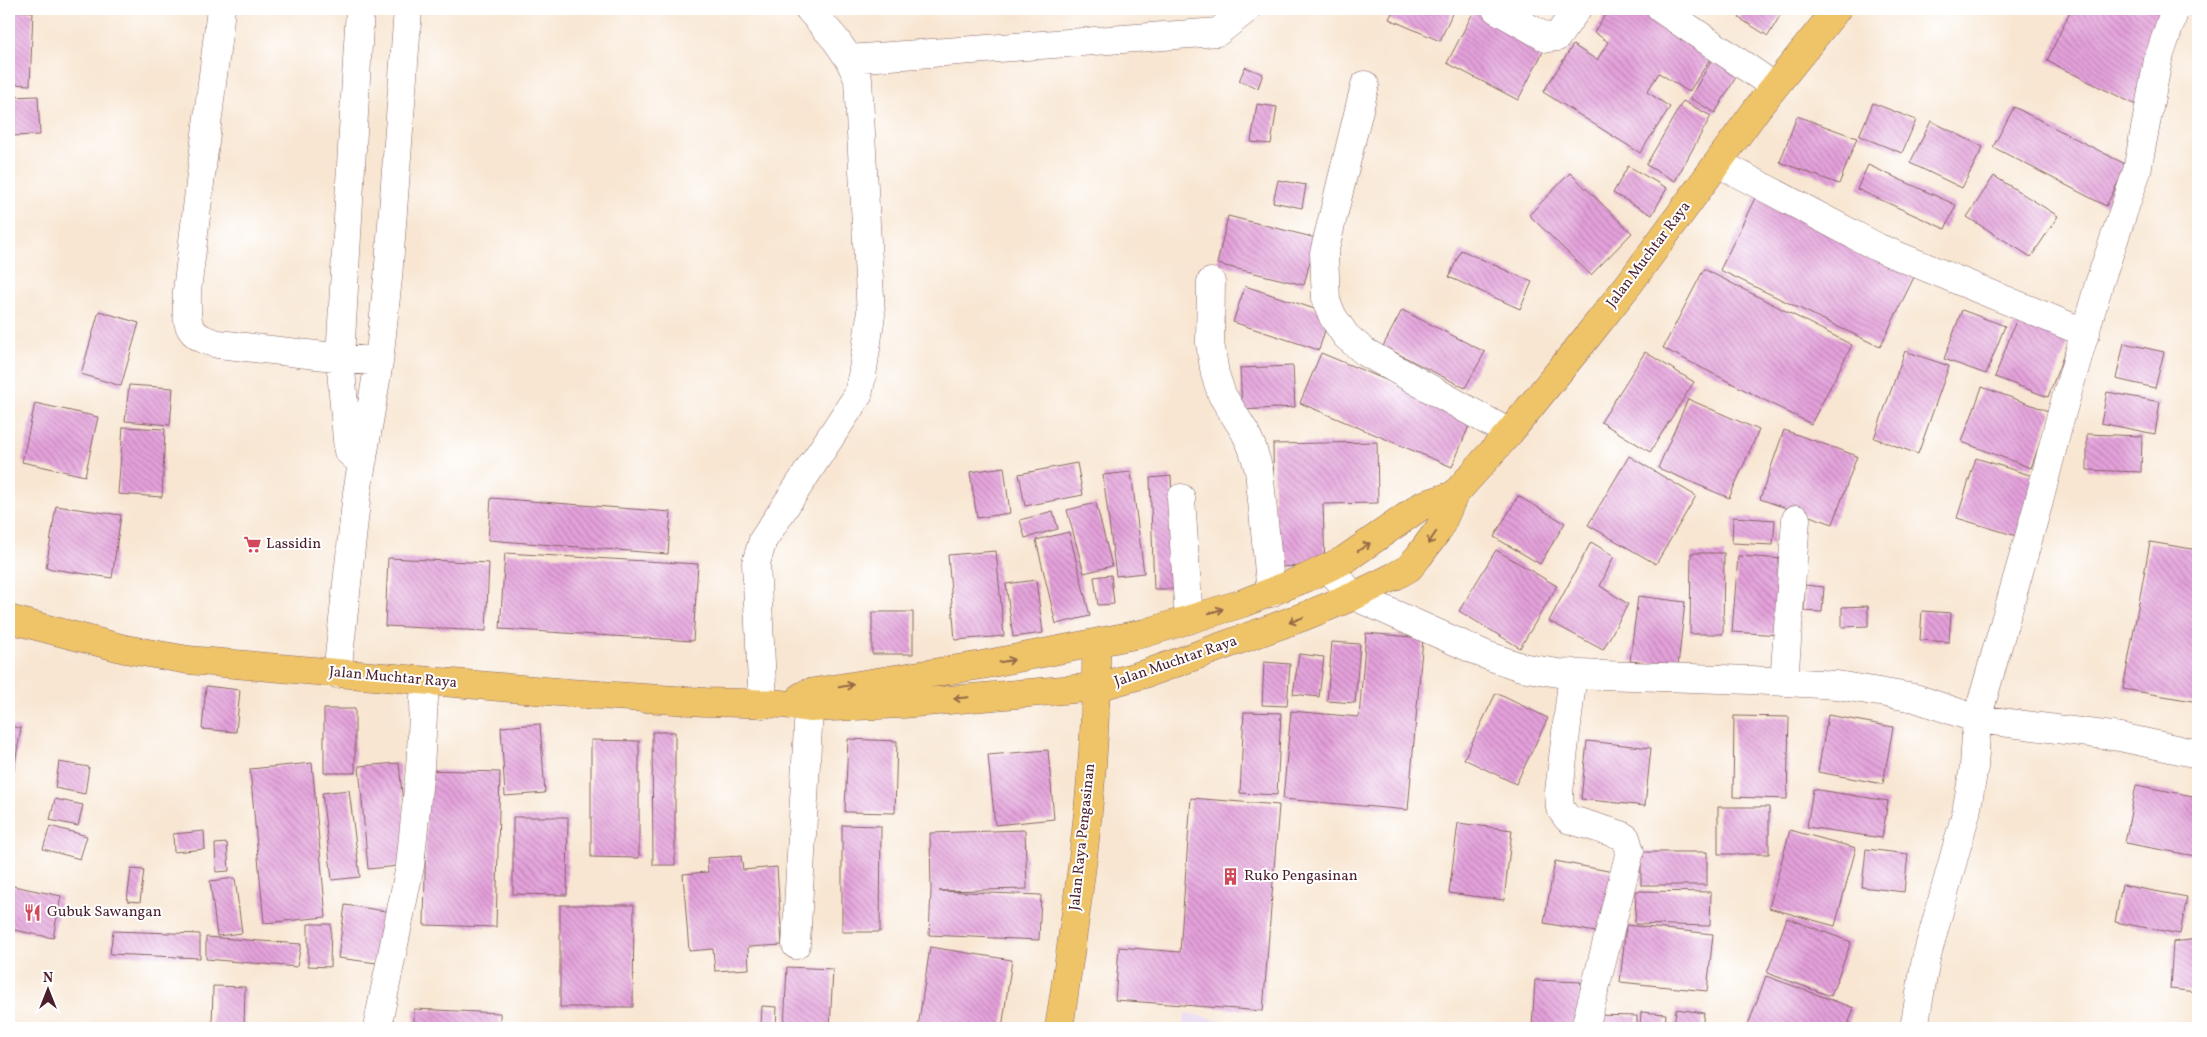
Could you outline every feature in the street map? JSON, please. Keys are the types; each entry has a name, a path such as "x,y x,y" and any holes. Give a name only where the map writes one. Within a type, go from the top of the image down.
{"main road":[{"name":"Jalan Muchtar Raya","path":"809,701 903,704 1097,687 1148,673 1248,638 1354,596 1408,568 1439,529 1454,495 1509,433 1629,284 1774,86 1837,9"},
{"name":"Jalan Muchtar Raya","path":"9,619 125,649 188,660 662,700 773,704 809,701 1096,644 1146,633 1189,620 1271,593 1328,568 1367,545 1423,505 1454,495"},
{"name":"Jalan Raya Pengasinan","path":"1059,1028 1078,896 1090,783 1097,687 1096,644"}],"street":[{"path":"221,9 187,291 189,326 194,335 202,340 218,344 379,362"},
{"path":"360,9 340,358 348,451 357,459 363,460"},
{"path":"337,674 356,502 379,362 388,278 408,9"},
{"path":"773,704 756,563 763,540 858,395 871,315 858,80 849,59 836,40 809,9"},
{"path":"849,59 1218,32 1247,9"},
{"path":"1496,9 1547,38 1553,39 1557,38 1577,9"},
{"path":"1661,9 1774,86"},
{"path":"1914,1028 1926,959 1964,820 1974,767 1978,719 2099,284 2137,171 2158,60 2175,9"},
{"path":"1365,85 1324,253 1326,300 1333,317 1346,336 1365,352 1509,433"},
{"path":"1718,163 1879,248 2086,334"},
{"path":"1211,282 1210,342 1215,374 1222,396 1245,432 1252,447 1259,470 1271,593"},
{"path":"1181,498 1189,620"},
{"path":"1784,682 1796,519"},
{"path":"1328,568 1354,596 1486,655 1521,667 1573,673 1836,685 1915,698 1978,719 2120,737 2198,754"},
{"path":"1573,673 1558,792 1560,808 1568,819 1626,838 1630,851 1585,1028"},
{"path":"377,1028 410,866 420,768 425,681"},
{"path":"796,945 809,701"}],"shaded area":[{"path":"1186,1013 1251,1028 1182,1028"}],"building":[{"path":"1394,9 1454,9 1440,41 1389,19"},
{"path":"1475,9 1547,44 1518,100 1447,63"},
{"path":"1609,9 1655,9 1717,48 1689,92 1659,73 1647,92 1670,107 1640,153 1543,92 1573,45 1597,60 1608,42 1594,32"},
{"path":"1745,9 1784,9 1768,36 1739,18"},
{"path":"2071,9 2168,9 2140,107 2047,61"},
{"path":"9,10 33,12 30,85 9,84"},
{"path":"1716,52 1742,67 1715,113 1690,98"},
{"path":"1245,67 1263,74 1258,88 1239,81"},
{"path":"38,96 40,135 9,136 9,97"},
{"path":"1683,101 1711,116 1675,181 1646,165"},
{"path":"1873,103 1916,120 1902,153 1859,136"},
{"path":"1257,104 1277,107 1271,144 1251,142"},
{"path":"2014,107 2127,165 2106,206 1993,147"},
{"path":"1797,116 1857,138 1839,184 1780,162"},
{"path":"1931,121 1983,147 1962,188 1910,163"},
{"path":"1868,165 1956,205 1945,229 1857,189"},
{"path":"1628,166 1667,188 1652,215 1613,193"},
{"path":"1570,173 1632,233 1591,275 1529,215"},
{"path":"1994,176 2058,216 2031,257 1967,217"},
{"path":"1278,180 1306,185 1302,208 1273,202"},
{"path":"1756,196 1916,273 1880,347 1720,270"},
{"path":"1228,216 1316,238 1304,285 1217,264"},
{"path":"1461,250 1532,282 1520,309 1449,277"},
{"path":"1704,269 1852,345 1811,424 1663,348"},
{"path":"1245,286 1330,314 1319,350 1233,322"},
{"path":"1402,310 1485,352 1465,388 1383,346"},
{"path":"1962,310 2005,326 1986,374 1944,359"},
{"path":"99,311 139,323 121,386 81,374"},
{"path":"2018,315 2071,335 2048,397 1995,377"},
{"path":"2124,343 2164,352 2155,388 2116,379"},
{"path":"1905,351 1949,366 1918,454 1874,438"},
{"path":"1645,352 1694,382 1650,452 1601,422"},
{"path":"1321,353 1473,416 1452,467 1300,403"},
{"path":"1293,366 1295,407 1242,410 1240,368"},
{"path":"129,385 173,388 170,425 125,421"},
{"path":"1982,387 2051,412 2031,468 1962,442"},
{"path":"2107,392 2160,402 2155,434 2101,423"},
{"path":"1688,399 1759,430 1729,498 1658,468"},
{"path":"35,403 98,417 85,476 22,462"},
{"path":"123,427 165,429 162,497 118,494"},
{"path":"1784,430 1857,456 1833,524 1760,499"},
{"path":"2087,434 2142,436 2141,472 2087,470"},
{"path":"1377,442 1378,503 1323,504 1325,566 1275,567 1273,444"},
{"path":"1629,456 1696,496 1656,564 1588,525"},
{"path":"1976,458 2042,479 2023,538 1957,518"},
{"path":"1077,463 1083,495 1025,506 1019,474"},
{"path":"1004,467 1010,513 977,518 970,472"},
{"path":"1131,472 1144,573 1116,576 1103,475"},
{"path":"1171,476 1176,589 1154,589 1150,478"},
{"path":"1518,496 1565,523 1540,564 1494,537"},
{"path":"491,498 671,512 668,554 488,540"},
{"path":"1096,503 1112,566 1084,573 1067,510"},
{"path":"56,506 121,515 112,578 46,568"},
{"path":"1053,511 1058,529 1025,538 1020,520"},
{"path":"1733,517 1775,520 1773,545 1732,543"},
{"path":"1069,532 1090,616 1056,624 1036,540"},
{"path":"1591,542 1614,556 1600,586 1628,604 1603,650 1549,621"},
{"path":"2150,542 2198,550 2198,702 2123,689"},
{"path":"1496,550 1557,586 1520,648 1459,611"},
{"path":"996,551 1004,636 955,640 948,555"},
{"path":"505,553 698,564 693,641 500,629"},
{"path":"1691,553 1724,553 1723,634 1690,634"},
{"path":"1738,556 1786,559 1781,635 1732,632"},
{"path":"388,558 489,563 486,631 385,626"},
{"path":"1111,575 1114,604 1098,605 1094,577"},
{"path":"1036,580 1043,633 1013,637 1006,584"},
{"path":"1805,585 1824,587 1822,612 1804,611"},
{"path":"1638,596 1685,602 1678,666 1630,661"},
{"path":"1868,606 1868,626 1842,627 1842,607"},
{"path":"1922,611 1951,613 1949,642 1920,640"},
{"path":"872,612 913,612 913,654 872,654"},
{"path":"1366,633 1423,638 1408,810 1283,799 1291,711 1359,717"},
{"path":"1332,642 1360,644 1355,703 1327,701"},
{"path":"1299,654 1324,657 1319,697 1293,694"},
{"path":"1264,662 1290,664 1287,706 1262,705"},
{"path":"206,686 240,690 236,732 202,729"},
{"path":"1496,693 1548,718 1516,784 1464,759"},
{"path":"324,709 355,709 355,773 324,773"},
{"path":"1244,712 1281,713 1277,795 1240,793"},
{"path":"1828,715 1893,727 1883,784 1818,772"},
{"path":"1734,716 1789,717 1787,799 1733,797"},
{"path":"540,724 545,793 505,796 501,727"},
{"path":"9,726 21,728 10,793 9,793"},
{"path":"652,732 675,732 675,865 653,865"},
{"path":"848,739 897,741 895,813 845,812"},
{"path":"591,740 639,741 639,858 591,857"},
{"path":"1587,741 1651,748 1645,806 1581,799"},
{"path":"1048,750 1054,819 995,825 988,755"},
{"path":"59,762 89,767 85,794 55,788"},
{"path":"312,763 326,917 264,923 250,769"},
{"path":"399,763 409,865 368,869 359,766"},
{"path":"427,770 500,772 496,927 424,925"},
{"path":"2136,785 2198,797 2198,842 2195,856 2125,843"},
{"path":"1813,789 1888,801 1882,838 1807,827"},
{"path":"349,790 360,877 332,880 322,793"},
{"name":"Ruko Pengasinan","path":"1191,798 1279,805 1263,1011 1115,1000 1119,947 1180,952"},
{"path":"55,799 83,805 78,826 50,820"},
{"path":"1718,807 1769,807 1769,854 1718,854"},
{"path":"513,817 568,817 567,895 513,894"},
{"path":"1458,823 1512,830 1504,900 1449,893"},
{"path":"842,825 881,826 880,932 842,932"},
{"path":"50,826 87,836 80,859 43,849"},
{"path":"1025,830 1027,889 939,891 1041,895 1039,940 929,935 931,891 930,833"},
{"path":"1790,830 1856,848 1835,926 1769,908"},
{"path":"204,831 205,849 174,852 173,834"},
{"path":"227,843 229,871 216,872 215,844"},
{"path":"1866,849 1908,854 1904,892 1862,887"},
{"path":"1641,852 1707,852 1707,885 1641,885"},
{"path":"741,856 743,870 777,867 782,945 748,947 749,969 715,971 713,949 689,951 683,874 708,872 707,858"},
{"path":"1555,861 1619,873 1607,934 1544,923"},
{"path":"131,869 144,870 140,902 127,901"},
{"path":"235,878 242,933 217,936 210,881"},
{"name":"Gubuk Sawangan","path":"9,885 61,896 53,938 9,929"},
{"path":"2122,885 2187,897 2180,934 2115,922"},
{"path":"1636,891 1711,892 1710,926 1635,924"},
{"path":"345,905 392,912 385,964 338,958"},
{"path":"560,905 634,905 633,1007 560,1007"},
{"path":"1787,918 1851,942 1831,996 1767,973"},
{"path":"308,924 331,924 330,967 308,966"},
{"path":"1626,925 1713,934 1707,991 1620,982"},
{"path":"113,931 200,934 200,958 110,954"},
{"path":"206,937 301,944 297,967 206,959"},
{"path":"2198,939 2198,992 2170,989 2173,942"},
{"path":"930,947 1012,960 1002,1028 918,1028"},
{"path":"787,967 833,969 830,1028 784,1028"},
{"path":"1766,976 1854,1008 1847,1028 1747,1028"},
{"path":"1535,980 1581,982 1579,1028 1532,1028"},
{"path":"213,986 245,987 244,1028 212,1028"},
{"path":"762,1006 777,1007 776,1028 761,1028"},
{"path":"414,1009 500,1013 500,1028 414,1028"},
{"path":"1676,1009 1704,1013 1702,1028 1674,1028"},
{"path":"1641,1012 1666,1014 1665,1028 1640,1028"},
{"path":"1593,1015 1637,1016 1637,1028 1592,1028"}],"place":[{"name":"Lassidin","path":"252,544"},
{"name":"Ruko Pengasinan","path":"1230,876"},
{"name":"Gubuk Sawangan","path":"33,912"}]}
